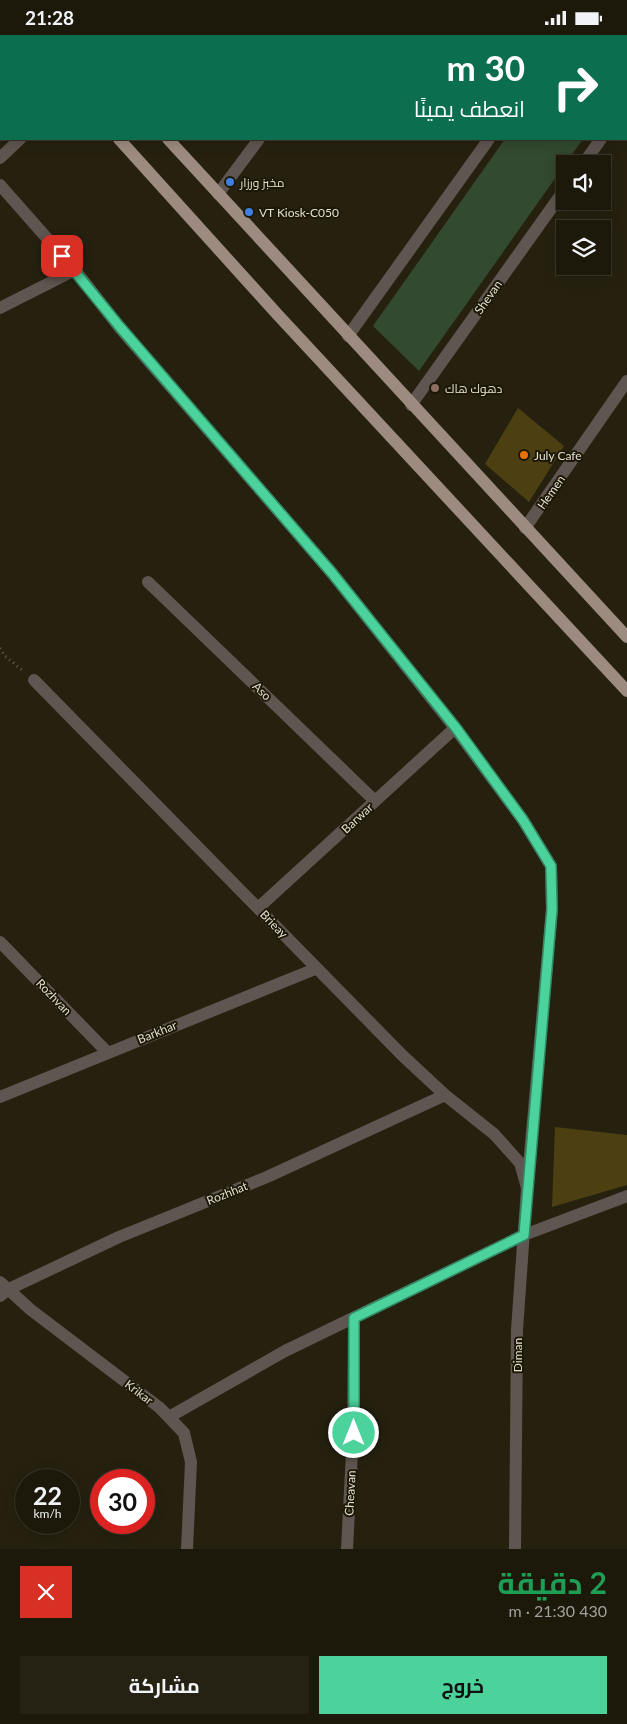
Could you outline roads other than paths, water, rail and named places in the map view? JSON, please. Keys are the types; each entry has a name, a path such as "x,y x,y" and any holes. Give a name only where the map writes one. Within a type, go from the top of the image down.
{"main road":[{"path":"120,140 277,314 627,691"},
{"path":"169,140 627,637"}],"street":[{"path":"0,159 19,140"},
{"path":"218,193 258,140"},
{"path":"348,336 488,140"},
{"path":"589,155 600,140"},
{"path":"0,185 332,573 456,728 523,820 551,866 552,909 527,1188"},
{"name":"Shevan","path":"412,405 556,202"},
{"path":"0,308 74,270"},
{"name":"Hemen","path":"526,528 627,381"},
{"name":"Aso","path":"148,581 375,801"},
{"name":"Brieay","path":"34,680 258,908 315,969 445,1095 494,1134 520,1163"},
{"name":"Barwar","path":"258,908 456,728"},
{"name":"Rozhvan","path":"0,942 108,1053"},
{"name":"Barkhar","path":"0,1097 315,969"},
{"name":"Rozhhat","path":"3,1289 119,1237 267,1177 445,1095"},
{"name":"Diman","path":"515,1549 517,1330 527,1188 520,1163"},
{"path":"169,1417 285,1351 524,1235 627,1196"},
{"name":"Krikar","path":"3,1289 169,1417 184,1433 191,1462 187,1549"},
{"name":"Cheavan","path":"348,1549 354,1433 354,1318"}],"place":[{"name":"مخبز ورزار","path":"230,182"},
{"name":"VT Kiosk-C050","path":"249,212"},
{"name":"دهوك هاك","path":"435,388"},
{"name":"July Cafe","path":"524,455"}]}
